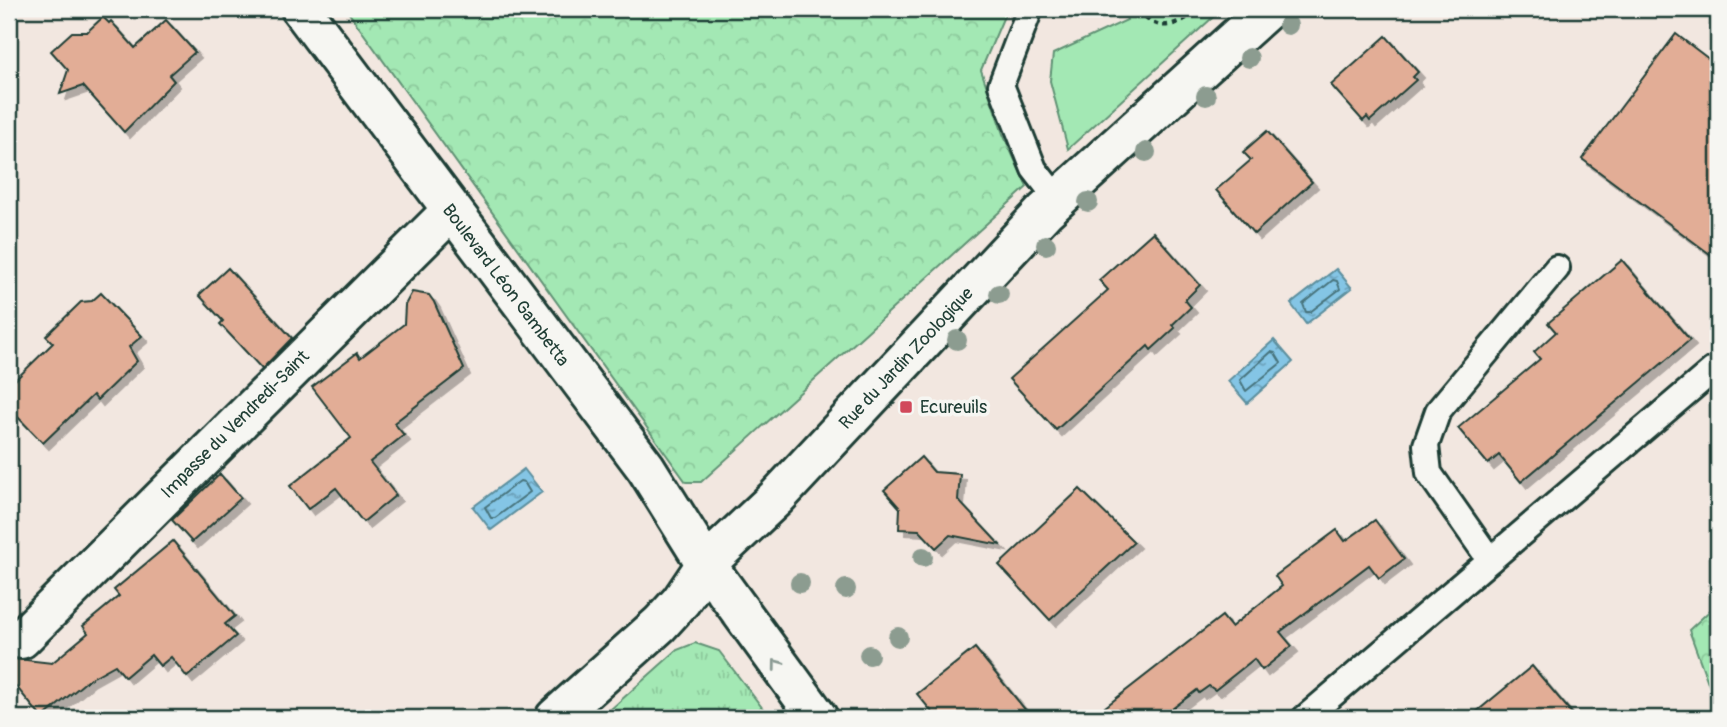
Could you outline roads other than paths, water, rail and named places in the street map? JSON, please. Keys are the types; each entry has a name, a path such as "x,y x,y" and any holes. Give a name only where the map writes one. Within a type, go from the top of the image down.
{"main road":[{"name":"Boulevard Léon Gambetta","path":"302,9 646,468 706,564 818,718"},
{"name":"Rue du Jardin Zoologique","path":"555,718 660,624 681,601 706,564 776,498 964,294 1058,200 1268,9"},
{"name":"Impasse du Vendredi-Saint","path":"21,639 451,211"}],"lane":[{"path":"1030,9 1001,85 1034,169 1058,200"},
{"path":"1490,559 1429,473 1426,445 1438,411 1557,268"},
{"path":"1305,718 1713,370"}],"water":[{"path":"1336,269 1352,288 1306,324 1291,304"},
{"path":"1274,340 1293,362 1247,403 1228,381"},
{"path":"524,469 542,492 491,530 473,507"}],"place":[{"name":"Ecureuils","path":"906,407"}]}
